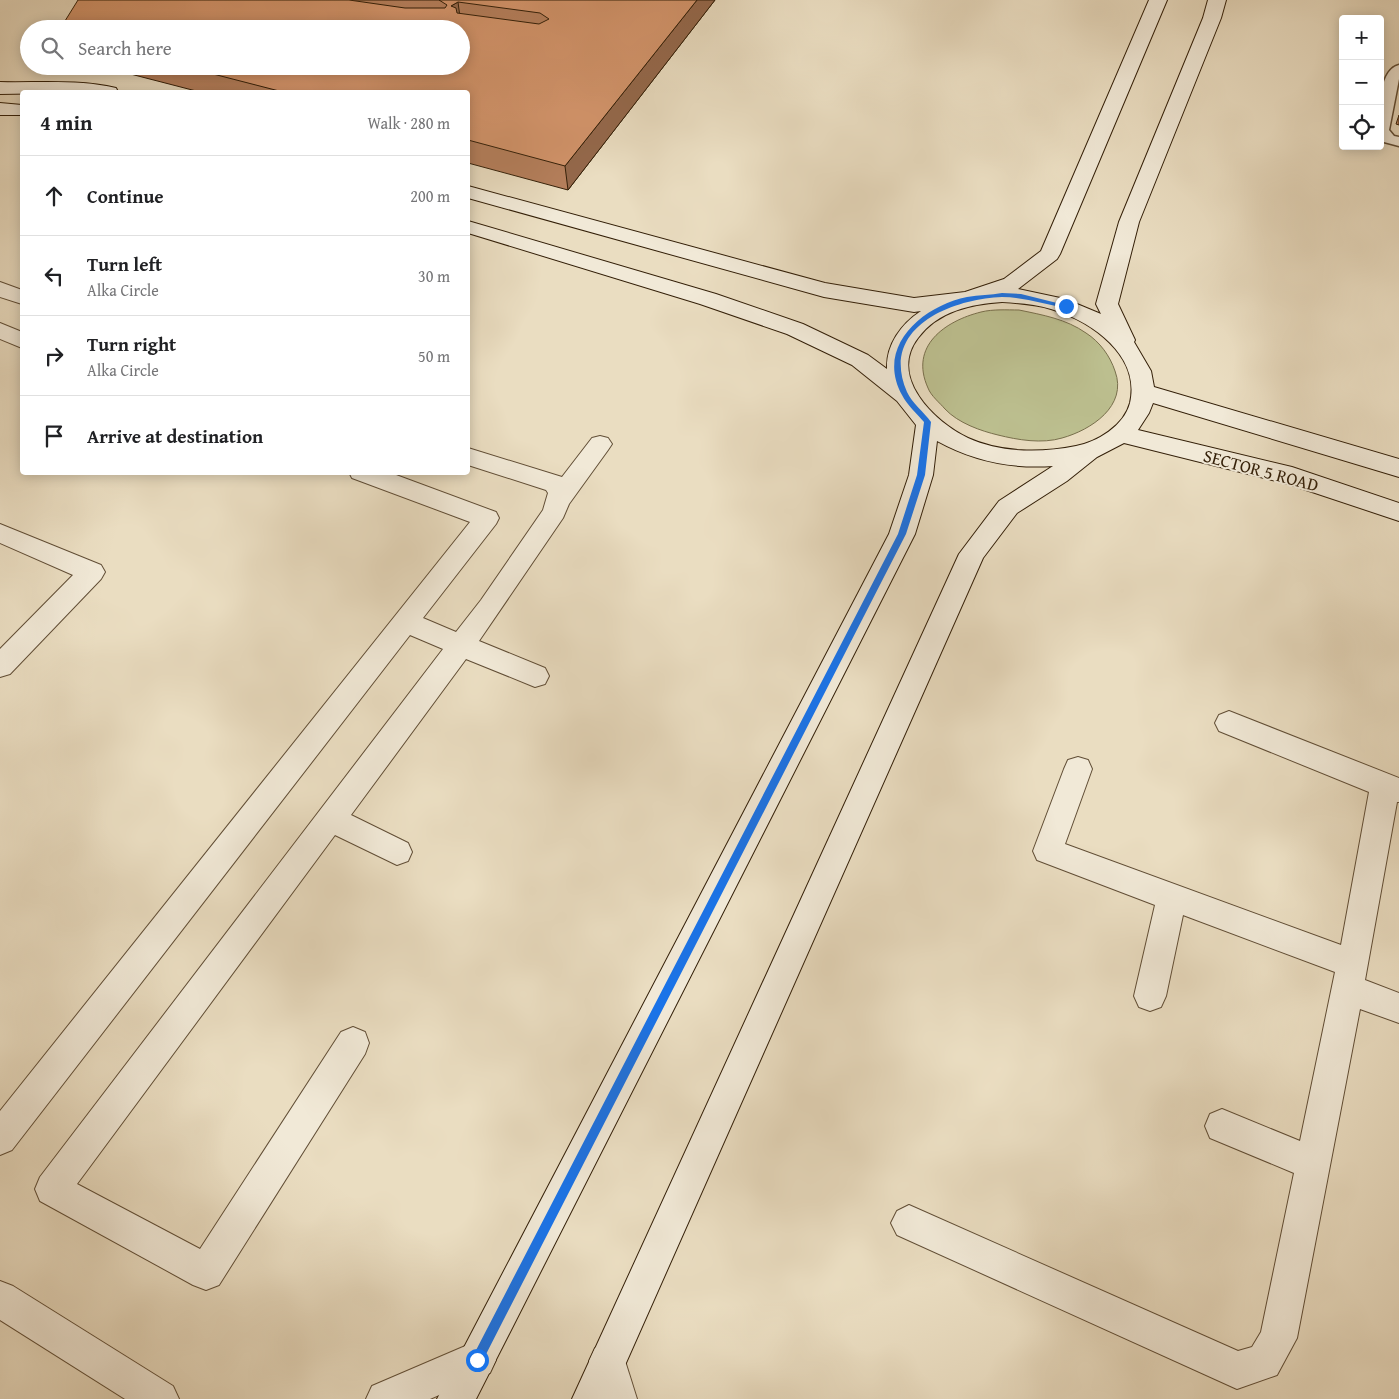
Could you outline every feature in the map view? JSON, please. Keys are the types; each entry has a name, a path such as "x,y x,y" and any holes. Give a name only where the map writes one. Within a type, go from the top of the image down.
{"street":[{"path":"905,395 898,367 899,352 904,341 916,325 934,311 1012,284 1050,254 1158,0"},
{"path":"1127,348 1108,304 1119,258 1129,222 1212,18 1217,0"},
{"path":"0,88 84,90"},
{"path":"0,109 20,110"},
{"path":"470,193 824,290 914,305 1002,295 1021,296 1066,306 1101,324 1127,348 1136,360 1142,376 1143,392 1141,405 1133,421 1121,434 1108,443 1088,452 1046,460 1000,456 958,442 928,422 905,395 860,360 795,329 708,299 470,228"},
{"path":"0,289 20,296"},
{"path":"0,330 20,340"},
{"path":"1143,392 1399,468"},
{"path":"456,1399 902,534 921,475 928,422"},
{"name":"SECTOR 5 ROAD","path":"1121,434 1292,476 1399,512"},
{"path":"558,501 600,444"},
{"path":"591,1399 972,554 1008,507 1058,476 1088,452"},
{"path":"353,1043 206,1272 52,1189 462,645 496,599 554,512 560,492 555,484 470,457"},
{"path":"0,1138 487,518 369,475"},
{"path":"0,533 92,572 0,666"},
{"path":"406,622 535,676"},
{"path":"909,1223 1237,1370 1264,1362 1278,1338 1350,976 1392,787 1229,724"},
{"path":"1078,769 1048,851 1172,897 1350,976 1399,1008"},
{"path":"331,818 397,852"},
{"path":"1150,996 1172,897"},
{"path":"1222,1126 1313,1164"},
{"path":"0,1299 160,1399"},
{"path":"385,1399 477,1360"},
{"path":"608,1361 618,1399"}],"lane":[{"path":"1399,69 1393,74 1382,130 1389,139 1399,142"}],"green space":[{"path":"995,310 1019,310 1054,318 1070,324 1091,337 1104,350 1115,371 1118,384 1112,405 1095,423 1073,434 1054,440 1022,440 977,429 950,414 933,397 923,373 923,360 927,348 934,338 943,329 968,316"}],"building":[{"path":"78,0 349,0 405,8 445,8 447,5 439,0 697,0 565,166 470,141 470,90 275,90 217,75 470,75 470,20 66,20","holes":["458,2 540,13 549,19 539,24 457,13 456,8 451,6"]}],"route":[{"path":"477,1360 902,534 921,475 928,422 905,395 900,380 898,367 899,352 904,341 912,329 934,311 967,299 1002,295 1021,296 1046,300 1066,306"}]}
